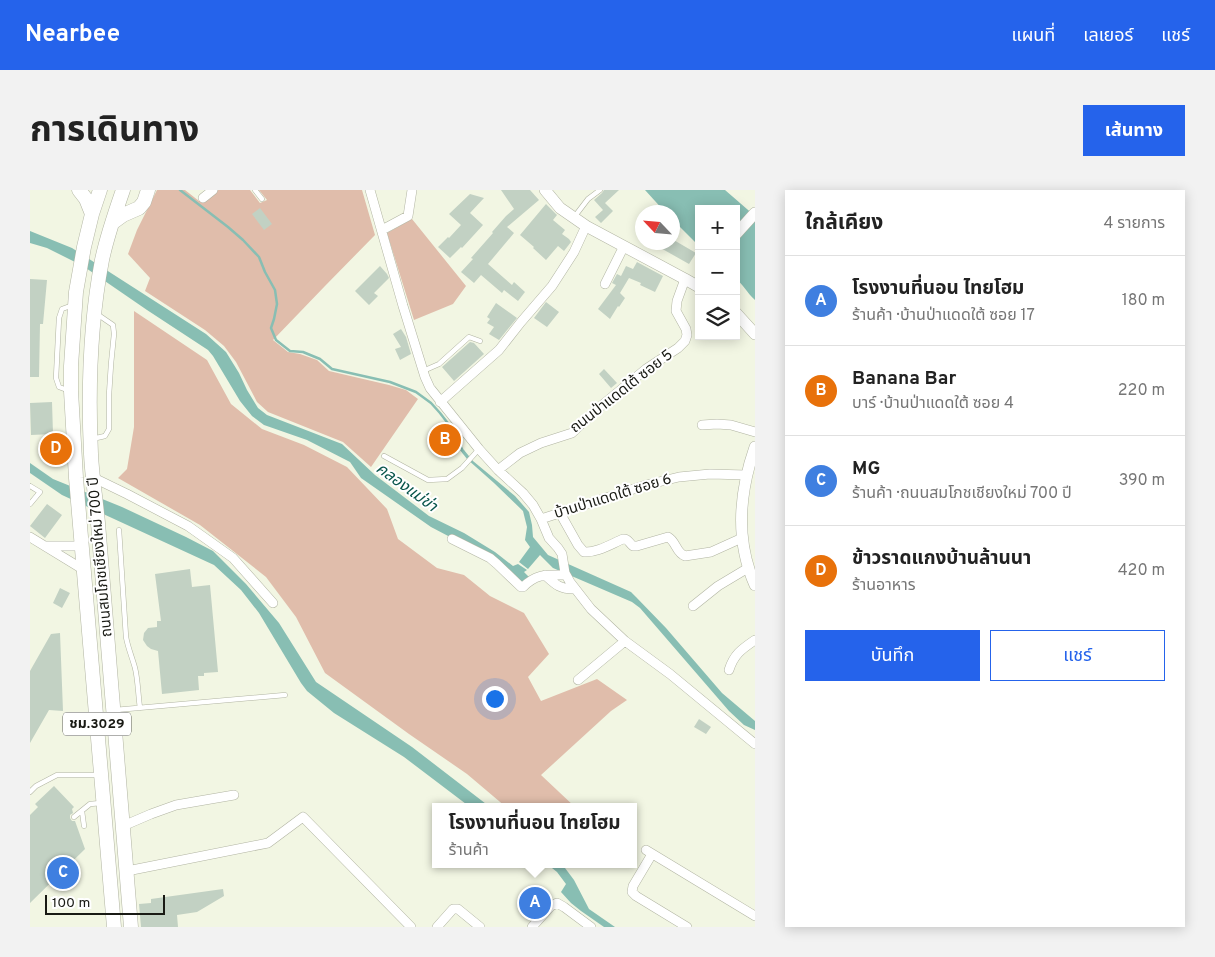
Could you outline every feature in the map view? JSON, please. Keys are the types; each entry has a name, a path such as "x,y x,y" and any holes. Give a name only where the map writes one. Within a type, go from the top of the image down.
{"main road":[{"path":"79,190 86,199 92,214"},
{"name":"ถนนสมโภชเชียงใหม่ 700 ปี","path":"100,190 84,247 75,298 71,392 76,478 114,927"},
{"path":"123,190 124,198 128,202 136,204 146,196"},
{"name":"ถนนสมโภชเชียงใหม่ 700 ปี","path":"123,190 102,260 95,307 90,376 91,440 131,927"},
{"path":"112,223 123,215 139,208 146,196"}],"street":[{"path":"203,198 213,190"},
{"path":"370,190 423,371 427,383 440,402 476,453 498,470 528,499 538,512 546,534 562,554 566,574 574,589 591,609 625,641 670,674 755,744"},
{"path":"382,230 408,216 412,190"},
{"path":"545,190 560,208 586,226 694,282"},
{"path":"740,230 755,213"},
{"path":"440,402 499,350 552,286 574,252 586,226"},
{"path":"605,284 624,246"},
{"name":"ถนนป่าแดดใต้ ซอย 5","path":"498,470 520,454 541,443 572,433 594,411 646,369 678,348 685,341 687,335 686,329 676,311 677,301 694,282"},
{"path":"740,317 755,334"},
{"path":"702,425 732,425 755,432"},
{"path":"755,447 746,475 741,504 742,538 748,568 755,585"},
{"name":"บ้านป่าแดดใต้ ซอย 6","path":"541,519 646,485 679,477 710,474 746,475"},
{"path":"94,478 188,526 233,558 273,604"},
{"path":"560,513 578,546 584,552 590,553 623,539 628,540 633,546 637,546 668,537 673,539 681,554 685,556 711,552 742,538"},
{"path":"30,537 84,570"},
{"path":"452,539 490,558 521,587 531,579 545,575 566,574"},
{"path":"44,546 82,546"},
{"path":"693,606 718,586 748,568"},
{"path":"545,575 555,585 566,589 574,589"},
{"path":"729,670 731,662 736,655 755,640"},
{"path":"578,680 625,641"},
{"path":"123,826 176,805 234,795"},
{"path":"127,872 268,844 303,817 411,927"},
{"path":"687,927 632,892 649,852 755,916"},
{"path":"532,927 551,906 557,903 591,927"},
{"path":"437,927 453,909 458,909 480,927"}],"lane":[{"path":"255,190 262,199"},
{"path":"574,217 588,199 600,190"},
{"path":"91,440 105,436 109,429 109,395 114,334 113,325 95,307"},
{"path":"423,371 439,364 470,337 480,342"},
{"path":"384,456 428,480 447,479 476,453"},
{"path":"30,486 40,492 30,504"},
{"path":"119,530 126,637 135,665 140,708"},
{"path":"114,710 284,695"},
{"path":"30,792 36,786 57,776 101,775"},
{"path":"74,817 90,804 104,803"},
{"path":"82,811 84,826"}],"shaded area":[{"path":"157,190 185,190 199,201 217,190 250,190 260,203 267,200 259,190 362,190 375,235 273,340 288,352 317,360 329,371 406,390 418,399 371,467 343,442 268,412 257,402 236,362 224,346 205,330 145,291 150,278 128,254 137,230"},
{"path":"412,219 466,286 453,304 414,320 387,233"},
{"path":"134,311 207,360 231,404 262,429 304,445 347,467 387,509 398,539 437,568 464,575 490,596 524,613 549,654 528,677 541,701 597,679 627,700 611,711 541,775 571,803 501,803 467,774 325,673 296,617 266,577 200,525 118,478 127,469 134,427"}],"water":[{"path":"645,190 725,190 755,216 755,300 740,282 740,205 695,205 695,242 680,227 680,205 659,205"},
{"path":"30,231 72,248 206,334 226,352 258,408 267,415 342,444 375,475 429,516 464,533 495,552 513,566 518,564 527,570 524,572 529,577 519,585 471,548 431,527 361,478 350,462 307,440 264,425 252,416 240,401 208,350 83,266 47,248 30,243"},
{"path":"460,450 464,450 473,461 515,496 529,512 533,537 548,555 631,592 666,628 722,693 755,721 755,730 744,725 729,711 640,608 632,602 553,568 540,555 528,569 519,562 530,547 525,540 527,527 523,511 467,459"},
{"path":"30,463 53,479 122,507 213,551 246,584 279,623 316,682 412,747 485,803 465,803 404,757 334,713 307,691 259,613 241,590 214,565 62,495 30,473"},
{"path":"552,868 565,868 574,880 589,909 615,927 604,927 571,903 561,892 566,884"}],"building":[{"path":"501,190 530,190 539,200 507,227 514,233 488,264 512,285 514,282 525,292 518,301 504,290 502,293 481,275 474,283 461,272 473,259 471,258 492,232 514,209"},
{"path":"604,190 619,190 605,203 613,211 601,223 595,217 603,210 594,200"},
{"path":"470,194 484,198 470,213 483,225 450,258 438,247 461,225 449,214"},
{"path":"546,204 557,215 553,220 565,230 562,234 571,242 564,251 558,246 546,260 520,235"},
{"path":"260,208 272,224 264,230 252,214"},
{"path":"680,244 695,252 689,264 664,250 680,250"},
{"path":"637,262 663,276 655,292 629,278 620,293 625,298 610,319 598,309 616,285 612,283 617,274 621,276 626,266 633,269"},
{"path":"380,266 389,278 374,293 378,296 369,305 355,291"},
{"path":"30,279 47,280 43,324 40,324 39,377 30,377"},
{"path":"546,302 559,312 547,327 534,318"},
{"path":"496,303 517,318 499,340 489,334 494,327 487,323 490,319 487,317"},
{"path":"401,329 406,337 411,354 400,360 395,349 401,347 393,334"},
{"path":"470,342 474,343 484,354 454,381 442,367"},
{"path":"604,369 617,383 611,388 599,374"},
{"path":"52,402 53,434 31,435 30,403"},
{"path":"47,504 62,515 45,538 30,526"},
{"path":"190,569 192,587 210,585 218,672 204,673 204,676 198,676 199,690 162,694 158,651 151,649 143,640 144,633 148,628 157,627 157,621 161,621 155,574"},
{"path":"60,588 70,593 62,608 53,603"},
{"path":"60,633 63,711 49,710 30,743 30,671 51,634"},
{"path":"699,719 711,727 706,734 694,727"},
{"path":"54,786 74,807 70,818 72,821 75,821 85,849 30,903 30,815 38,807 35,804"},
{"path":"223,889 224,896 197,912 177,915 178,927 141,927 139,904 151,903 151,899"}],"waterway":[{"path":"180,190 228,227 259,257 275,290 277,304 271,328 276,340 290,351 303,352 320,359 332,369 390,382 416,392 431,403 440,413 450,426 464,453"}],"place":[{"name":"Banana Bar","path":"445,440"},
{"name":"ข้าวราดแกงบ้านล้านนา","path":"56,449"},
{"name":"MG","path":"63,873"},
{"name":"โรงงานที่นอน ไทยโฮม","path":"535,903"}],"water label":[{"name":"คลองแม่ข่า","path":"406,488"}]}
